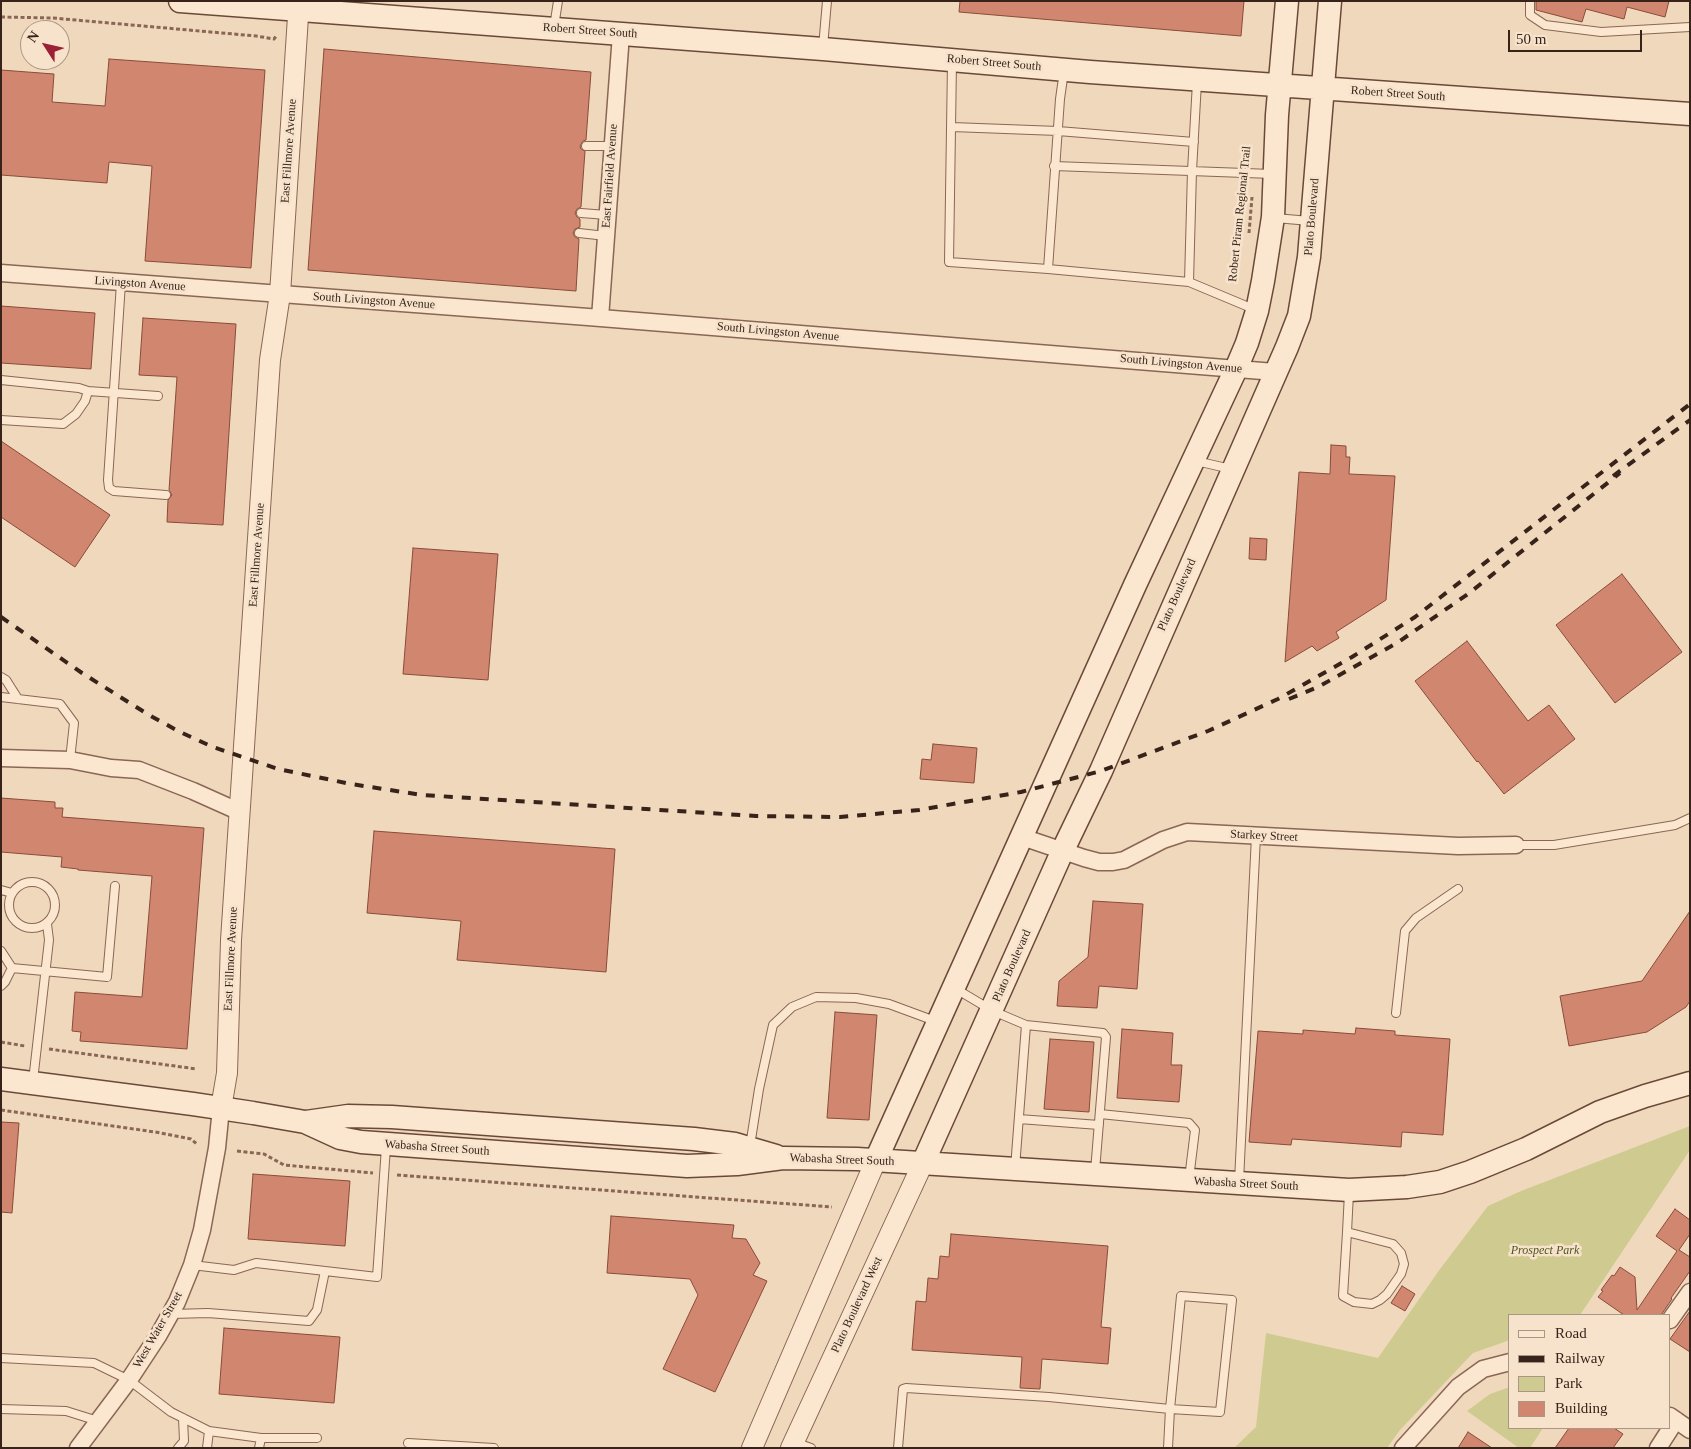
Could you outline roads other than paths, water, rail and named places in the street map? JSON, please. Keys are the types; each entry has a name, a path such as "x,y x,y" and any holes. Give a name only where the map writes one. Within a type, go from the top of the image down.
{"main road":[{"name":"Robert Street South","path":"180,1 256,7 298,5 554,29 1198,78 1280,86 1690,114"},
{"path":"876,1160 1135,585 1247,343 1257,311 1272,217 1264,174 1280,86 1287,1"},
{"name":"Plato Boulevard","path":"923,1163 993,1011 1062,852 1101,771 1299,316 1313,221 1330,1"},
{"name":"Wabasha Street South","path":"1,1079 221,1108 305,1122 340,1138 361,1142 688,1166 737,1164 783,1158 876,1160 1349,1190 1407,1187 1440,1182 1526,1149 1600,1112 1690,1083"},
{"name":"Wabasha Street South","path":"305,1122 348,1116 392,1117 694,1139 722,1142 783,1158"}],"street":[{"name":"East Fillmore Avenue","path":"221,1108 227,1073 231,940 270,360 280,294 298,5"},
{"name":"East Fairfield Avenue","path":"600,318 621,34"},
{"name":"Livingston Avenue","path":"1,273 280,294"},
{"name":"South Livingston Avenue","path":"280,294 1275,372"},
{"path":"1,758 70,760 111,768 139,770 194,791 240,812"},
{"name":"Starkey Street","path":"1022,837 1062,852 1098,862 1124,860 1162,840 1187,832 1458,846 1516,845"},
{"name":"West Water Street","path":"78,1448 129,1380 170,1314 192,1265 210,1192 221,1108"},
{"path":"752,1448 876,1160"},
{"name":"Plato Boulevard West","path":"798,1446 923,1163"},
{"path":"1671,1319 1690,1292"},
{"path":"1403,1448 1458,1387 1483,1369 1508,1363"},
{"path":"1658,1448 1679,1422"}],"lane":[{"path":"554,29 558,1"},
{"path":"823,49 827,1"},
{"path":"1530,1 1530,15 1546,25 1601,32 1690,27"},
{"path":"952,60 949,262 1189,282 1257,311"},
{"path":"1048,269 1054,166 1060,98 1065,69"},
{"path":"1189,282 1192,171 1198,78"},
{"path":"952,127 1058,131 1194,142"},
{"path":"586,146 612,146"},
{"path":"1054,166 1264,174"},
{"path":"581,213 607,215"},
{"path":"1272,217 1313,221"},
{"path":"580,233 606,236"},
{"path":"121,283 109,488 114,492 166,494"},
{"path":"1,380 78,388 88,392 158,396"},
{"path":"1,420 63,424 76,414 86,401 88,392"},
{"path":"1194,460 1232,469"},
{"path":"1,677 6,680 18,699"},
{"path":"1,697 60,704 74,724 70,760"},
{"path":"1516,845 1554,845 1676,825 1690,818"},
{"path":"1239,1184 1256,836"},
{"path":"38,883 50,891 56,904 55,912 46,924 39,928 31,929 17,923 12,917 9,901 12,894 23,884 38,883"},
{"path":"12,968 108,977 115,886"},
{"path":"1396,1013 1405,931 1416,918 1458,889"},
{"path":"1,890 12,894"},
{"path":"33,1084 49,940 46,924"},
{"path":"1,951 12,968"},
{"path":"1,986 12,968"},
{"path":"954,988 993,1011 1026,1026 1103,1033 1106,1037 1095,1175"},
{"path":"750,1148 759,1089 773,1025 792,1007 816,997 856,998 889,1004 938,1022"},
{"path":"1015,1169 1026,1026"},
{"path":"1100,1114 1189,1123 1195,1130 1189,1181"},
{"path":"1019,1119 1099,1125"},
{"path":"192,1265 234,1270 256,1263 377,1277 386,1144"},
{"path":"1346,1232 1393,1244 1401,1254 1404,1264 1401,1274 1387,1294 1372,1304 1354,1302 1343,1296 1346,1232 1349,1190"},
{"path":"170,1314 208,1313 309,1321 317,1310 325,1271"},
{"path":"898,1448 903,1389 906,1388 1049,1397 1170,1409 1220,1412 1232,1300 1181,1296 1170,1409 1168,1448"},
{"path":"1,1358 94,1363 129,1380 171,1412 209,1431 261,1438 317,1438"},
{"path":"1,1409 66,1411 98,1422"},
{"path":"178,1448 184,1441 183,1418"},
{"path":"207,1448 209,1431"},
{"path":"260,1448 261,1438"},
{"path":"408,1443 494,1448"}],"railway":[{"path":"1,617 82,673 149,715 213,747 278,769 351,784 422,795 756,816 840,817 919,810 1021,792 1101,771 1208,731 1278,699 1352,657 1415,617 1690,404"},
{"path":"1613,476 1690,420"},
{"path":"1289,699 1318,687 1397,643 1468,594 1620,473"}],"park label":[{"name":"Prospect Park","path":"1545,1251"}]}
